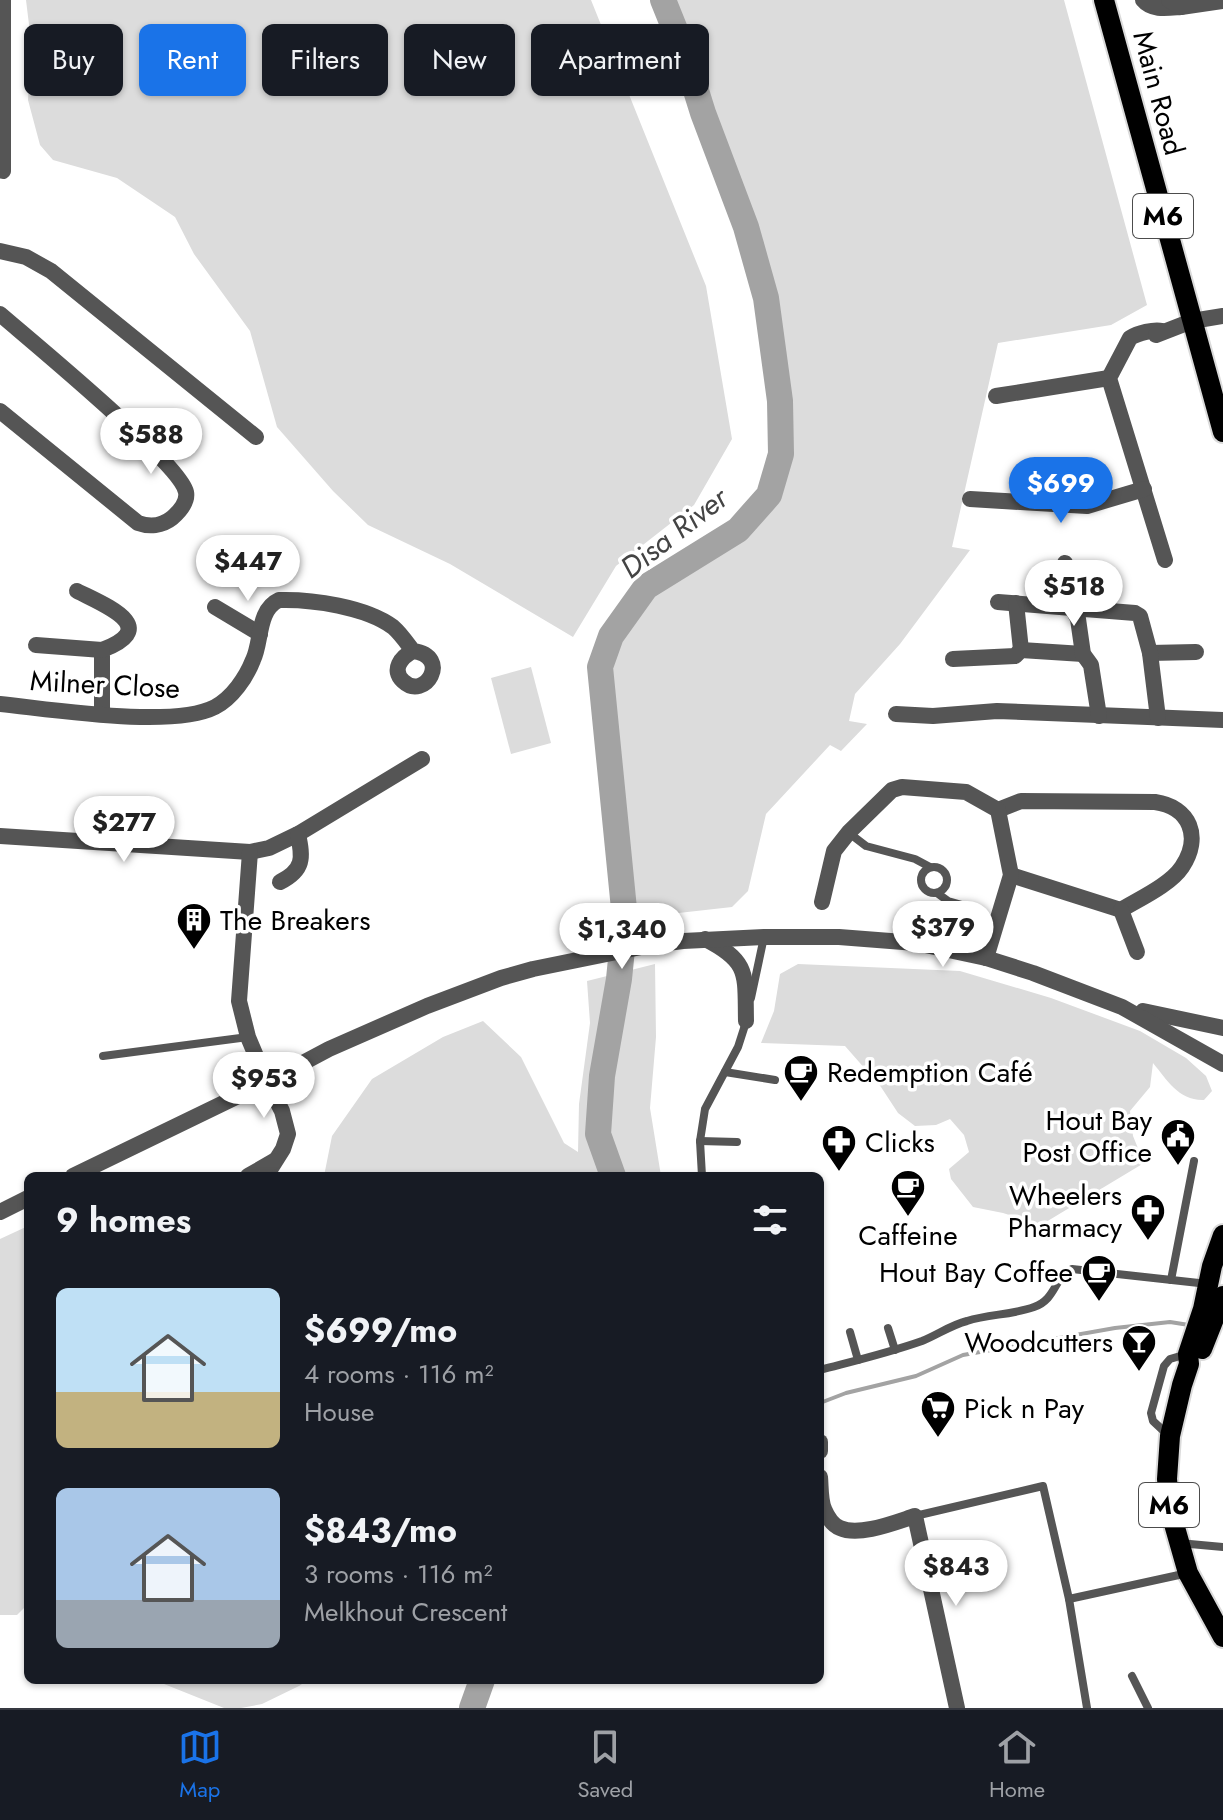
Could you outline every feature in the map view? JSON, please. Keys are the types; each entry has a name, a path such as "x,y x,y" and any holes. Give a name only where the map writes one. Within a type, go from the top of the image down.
{"main road":[{"name":"Main Road","path":"1104,0 1223,430"},
{"name":"M6","path":"1223,1235 1212,1266 1215,1296 1193,1350 1170,1436 1167,1479 1170,1510 1188,1573 1223,1637"}],"street":[{"path":"2,170 3,0"},
{"path":"1143,0 1155,8 1223,1"},
{"path":"0,251 26,257 64,281 256,437"},
{"path":"0,314 172,468 185,488 184,504 165,523 149,526 138,523 0,411"},
{"path":"1165,560 1109,378 1128,342 1192,321 1223,316"},
{"path":"996,396 1109,378"},
{"path":"970,499 1087,506 1144,489"},
{"path":"1065,563 1083,654 1091,665 1099,716"},
{"path":"36,645 102,650 125,638 128,622 125,618 77,591"},
{"name":"Milner Close","path":"0,704 159,717 181,716 215,707 230,696 240,683 254,659 263,620 272,603 279,600 332,605 382,620 400,633 413,651"},
{"path":"998,602 1137,614 1142,619 1150,653 1158,718"},
{"path":"1016,603 1017,658"},
{"path":"215,607 260,634"},
{"path":"102,650 102,714"},
{"path":"1150,653 1196,652"},
{"path":"953,659 1083,654"},
{"path":"896,714 933,716 997,711 1223,720"},
{"path":"0,836 250,852 269,848 298,834 422,759"},
{"path":"822,902 836,847 892,790 966,792 998,810 1011,875 986,958"},
{"path":"998,810 1031,800 1155,802 1169,805 1185,815 1192,829 1183,866 1168,881 1121,910 1011,875"},
{"path":"280,882 292,876 300,863 302,852 298,834"},
{"path":"250,852 239,1001 248,1037 282,1111 288,1134 283,1149 268,1172"},
{"path":"1121,910 1137,952"},
{"path":"81,1172 329,1049 501,978 651,945 705,939 839,937 916,943 986,958 1122,1007 1223,1064"},
{"path":"705,939 738,960 745,979 746,1021"},
{"path":"1122,1007 1223,1028"},
{"path":"255,1172 275,1160"},
{"path":"0,1212 24,1200"},
{"path":"824,1508 830,1520 840,1528 853,1530 867,1530 915,1516 957,1708"}],"lane":[{"path":"849,832 866,846 942,869 947,876 947,885 937,893"},
{"path":"930,867 923,873 921,881 925,889 962,905"},
{"path":"702,1172 700,1141 705,1109 738,1047 764,937"},
{"path":"103,1056 248,1037"},
{"path":"725,1072 775,1080"},
{"path":"700,1141 737,1142"},
{"path":"1171,1280 1194,1161"},
{"path":"824,1369 929,1338 962,1317 1024,1310 1047,1301 1062,1275 1072,1269 1171,1280 1215,1296"},
{"path":"888,1328 895,1350"},
{"path":"850,1332 858,1360"},
{"path":"915,1516 1043,1486 1069,1599 1087,1708"},
{"path":"1178,1543 1223,1547"},
{"path":"1069,1599 1188,1573"},
{"path":"1132,1676 1148,1708"}],"shaded area":[{"path":"26,0 591,0 601,24 531,24 531,96 630,96 706,286 732,439 694,505 616,566 573,637 450,564 368,525 333,491 277,427 250,331 194,254 175,217 117,178 53,160 40,145 28,96 123,96 123,24 29,24"},
{"path":"663,0 1064,0 1147,305 1111,325 998,343 952,547 970,550 900,644 855,694 849,721 867,724 841,751 830,745 766,814 748,891 732,907 625,919 600,667 611,636 646,587 738,530 769,495 781,454 780,401 766,297 746,227 698,96 709,96 709,24 673,24"},
{"path":"531,667 551,743 511,754 491,678"},
{"path":"655,964 656,1037 650,1108 660,1172 325,1172 332,1136 372,1079 443,1037 483,1021 521,1057 564,1143 578,1152 579,1104 590,1023 587,981"},
{"path":"798,964 960,971 1051,998 1140,1031 1186,1058 1206,1076 1212,1091 1204,1100 1187,1097 1174,1088 1153,1063 1150,1087 1130,1111 1133,1136 1144,1163 1041,1225 973,1207 951,1179 949,1169 969,1152 964,1135 950,1119 936,1125 915,1126 898,1113 881,1087 845,1046 761,1043 774,1011 780,974"},
{"path":"24,1228 24,1608 17,1615 0,1615 0,1239"},
{"path":"164,1684 302,1684 262,1704 224,1708"}],"waterway":[{"name":"Disa River","path":"612,1172 598,1134 602,1076 619,979 625,919 600,667 611,636 646,587 738,530 769,495 781,454 780,401 766,298 746,227 663,0"},
{"path":"824,1401 916,1376 963,1355 1115,1328 1170,1322 1189,1325"},
{"name":"Disa River","path":"472,1708 481,1684"}],"place":[{"name":"The Breakers","path":"194,951"},
{"name":"Redemption Café","path":"801,1103"},
{"name":"Hout Bay Post Office","path":"1178,1167"},
{"name":"Clicks","path":"839,1173"},
{"name":"Caffeine","path":"908,1218"},
{"name":"Wheelers Pharmacy","path":"1148,1242"},
{"name":"Hout Bay Coffee","path":"1099,1303"},
{"name":"Woodcutters","path":"1139,1373"},
{"name":"Pick n Pay","path":"938,1439"}]}
